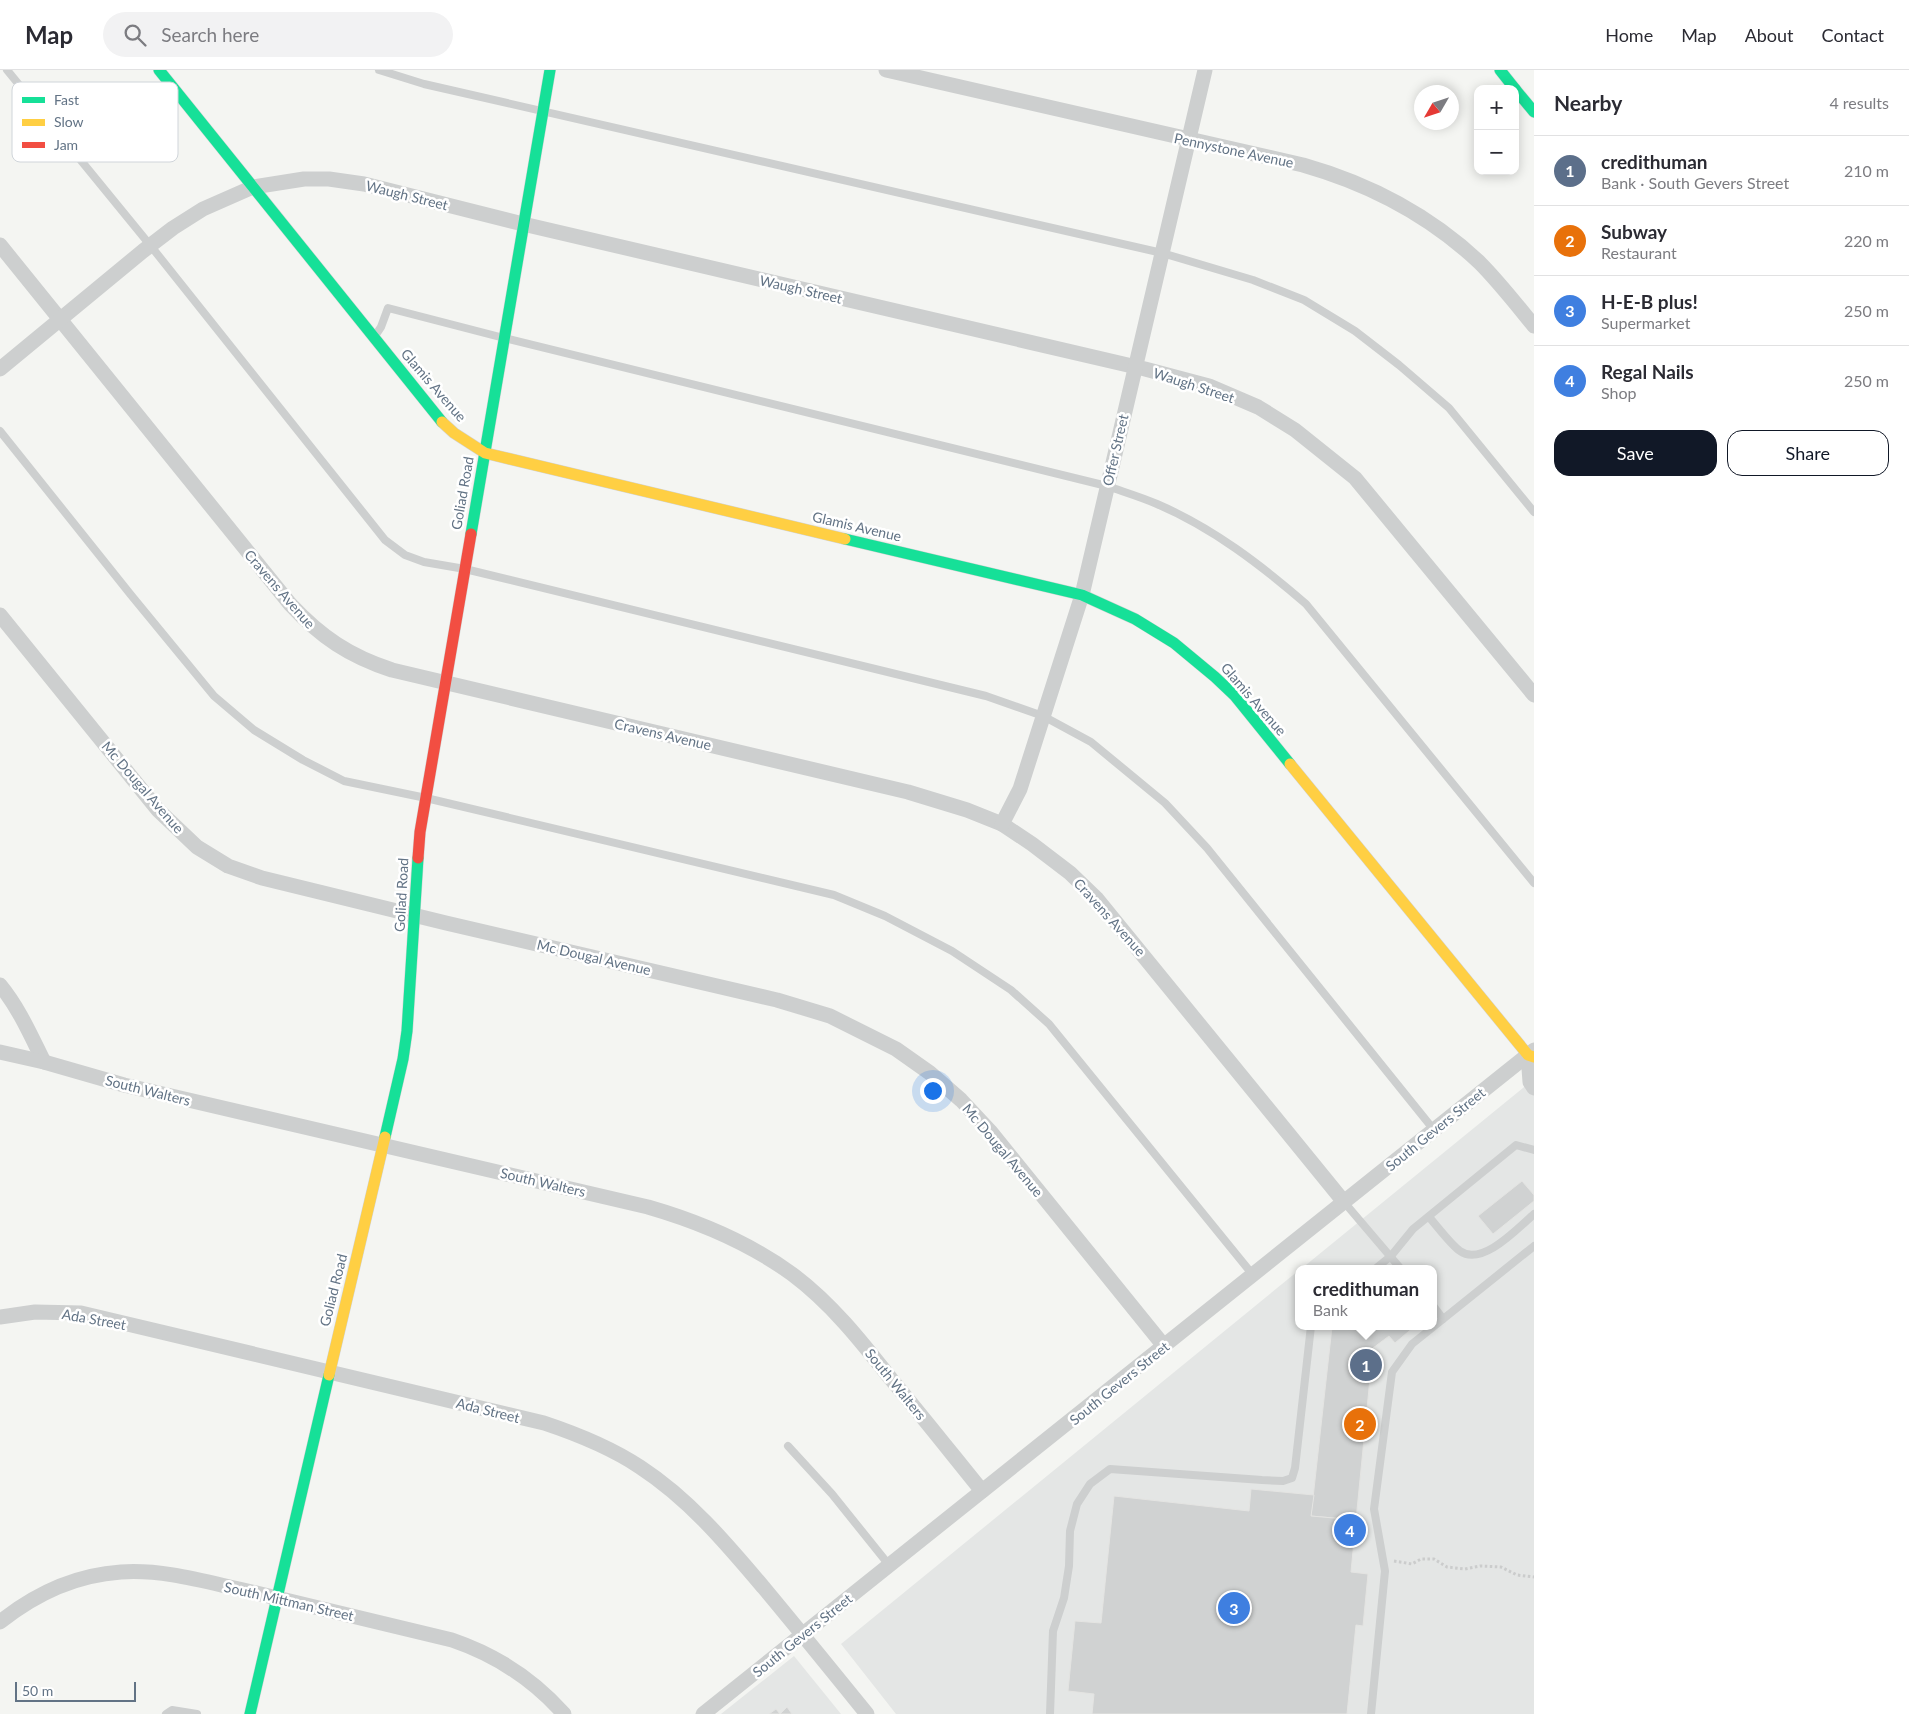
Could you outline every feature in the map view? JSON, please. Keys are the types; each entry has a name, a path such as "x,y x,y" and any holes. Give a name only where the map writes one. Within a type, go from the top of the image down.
{"street":[{"name":"Glamis Avenue","path":"159,70 169,82"},
{"name":"Goliad Road","path":"250,1714 403,1059 412,974 415,877 426,798 550,70"},
{"name":"Pennystone Avenue","path":"886,70 1303,165 1340,176 1378,192 1414,212 1448,235 1479,262 1534,326"},
{"name":"Offer Street","path":"1002,824 1020,789 1082,594 1205,70"},
{"path":"1500,70 1512,85"},
{"name":"Glamis Avenue","path":"178,94 442,422 454,433 485,453 1082,594 1150,627 1181,647 1209,670 1235,696 1532,1054"},
{"path":"1519,94 1534,112"},
{"name":"Waugh Street","path":"0,369 150,246 173,228 203,209 253,187 304,180 329,179 364,184 523,224 1135,367 1209,386 1258,407 1295,430 1356,478 1534,696"},
{"name":"Cravens Avenue","path":"0,245 290,604 309,624 334,644 374,664 908,792 967,810 1002,824 1070,873 1097,899 1344,1202"},
{"name":"Mc Dougal Avenue","path":"0,615 158,810 196,847 244,873 777,1000 830,1016 896,1049 930,1073 955,1095 990,1131 1164,1346"},
{"path":"0,985 10,997 44,1062"},
{"name":"South Walters","path":"0,1052 44,1062 124,1085 648,1207 687,1218 724,1233 759,1252 793,1274 824,1300 851,1329 982,1491"},
{"path":"1532,1054 1530,1082 1534,1088"},
{"name":"South Gevers Street","path":"702,1714 1434,1130 1532,1054"},
{"name":"Ada Street","path":"0,1317 35,1312 81,1314 544,1423 577,1434 609,1448 639,1466 690,1506 715,1531 803,1634 867,1714"},
{"name":"South Mittman Street","path":"0,1622 16,1609 55,1588 98,1575 120,1572 164,1573 452,1640 473,1647 512,1668 530,1681 564,1714"}],"lane":[{"path":"7,70 17,82"},
{"path":"379,70 424,84 1162,253 1253,280 1304,300 1354,331 1399,365 1449,408 1534,512"},
{"path":"82,162 385,540 405,555 424,562 986,696 1043,716 1091,742 1165,803 1207,848 1434,1130"},
{"path":"374,338 381,327 388,308 1107,486 1158,504 1213,533 1266,569 1306,604 1534,883"},
{"path":"0,431 214,696 254,730 303,760 344,781 426,798 834,895 885,916 952,951 1011,990 1049,1024 1253,1275"},
{"path":"1381,1265 1391,1256 1413,1229 1516,1145 1534,1150"},
{"path":"1344,1202 1398,1265"},
{"path":"1429,1217 1460,1252 1474,1255 1488,1252 1534,1214"},
{"path":"1437,1323 1534,1246"},
{"path":"1437,1311 1443,1318"},
{"path":"1050,1714 1053,1631 1064,1598 1070,1566 1070,1532 1077,1504 1090,1484 1110,1469 1283,1481 1292,1478 1295,1468 1311,1330"},
{"path":"1371,1714 1385,1571 1374,1509 1392,1372 1412,1344 1429,1330"},
{"path":"788,1446 832,1494 889,1565"},
{"path":"166,1714 172,1710 197,1714"}],"path":[{"path":"1384,1563 1396,1561 1412,1564 1421,1559 1434,1559 1447,1567 1465,1569 1480,1566 1501,1567 1517,1575 1534,1576"}],"shaded area":[{"path":"1534,1079 1534,1714 896,1714 841,1644 1295,1273 1295,1330 1437,1330 1437,1265 1306,1265"},
{"path":"794,1656 841,1714 721,1714"}],"building":[{"path":"1522,1181 1534,1195 1534,1201 1493,1234 1478,1216"},
{"path":"1332,1330 1410,1330 1395,1343 1389,1336 1373,1348 1356,1520 1311,1516"},
{"path":"1251,1489 1314,1495 1311,1516 1356,1520 1351,1572 1368,1574 1363,1626 1356,1625 1347,1714 1092,1714 1094,1694 1068,1691 1075,1621 1101,1623 1114,1496 1249,1511"},
{"path":"787,1707 792,1714 780,1714"},
{"path":"776,1709 780,1714 769,1714"}],"traffic: fast":[{"path":"159,70 169,82"},
{"path":"471,534 550,70"},
{"path":"1500,70 1512,85"},
{"path":"178,94 442,422"},
{"path":"1519,94 1534,112"},
{"path":"845,539 1082,595 1135,619 1174,643 1215,677 1235,696 1290,764"},
{"path":"385,1137 403,1059 407,1031 418,858"},
{"path":"250,1714 329,1375"}],"traffic: slow":[{"path":"442,422 454,433 485,453 845,539"},
{"path":"1290,764 1528,1055 1534,1057"},
{"path":"329,1375 385,1137"}],"traffic: jam":[{"path":"418,858 420,832 471,534"}],"place":[{"name":"credithuman","path":"1366,1365"},
{"name":"Subway","path":"1360,1424"},
{"name":"Regal Nails","path":"1350,1530"},
{"name":"H-E-B plus!","path":"1234,1608"}]}
